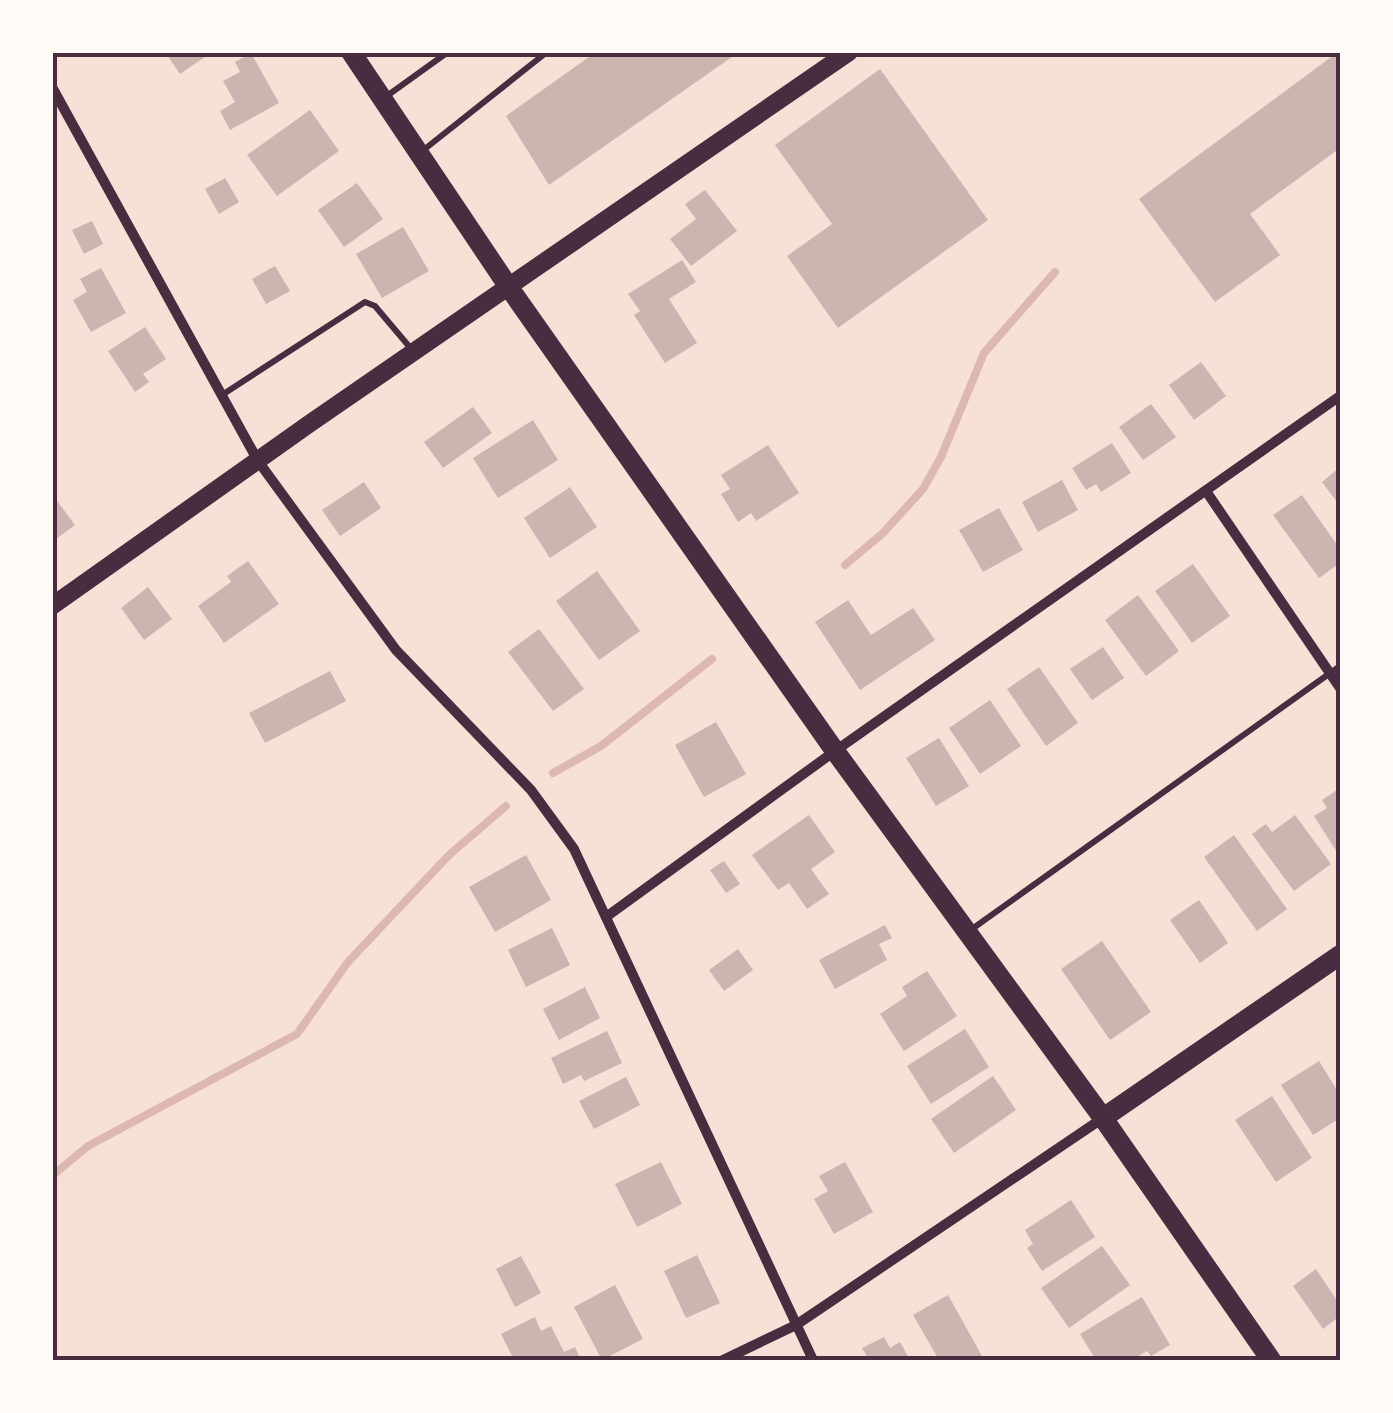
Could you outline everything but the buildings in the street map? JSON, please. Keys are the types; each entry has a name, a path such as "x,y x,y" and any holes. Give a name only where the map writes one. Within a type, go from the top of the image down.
{"main road":[{"path":"351,52 508,286 835,751 1103,1118 1271,1360"},
{"path":"1103,1118 1340,955"}],"street":[{"path":"52,606 848,52"},
{"path":"52,87 258,461 396,650 531,790 574,848 813,1360"},
{"path":"606,917 1340,396"},
{"path":"1206,491 1335,670 1340,688"},
{"path":"723,1360 796,1325 1103,1118"}],"lane":[{"path":"384,99 448,52"},
{"path":"420,152 548,52"},
{"path":"222,395 365,302 375,306 413,352"},
{"path":"967,932 1335,670"}],"waterway":[{"path":"845,565 883,533 923,489 941,457 984,353 1055,272"},
{"path":"553,773 601,746 712,659"},
{"path":"52,1176 88,1146 297,1034 348,962 449,855 506,806"}]}
